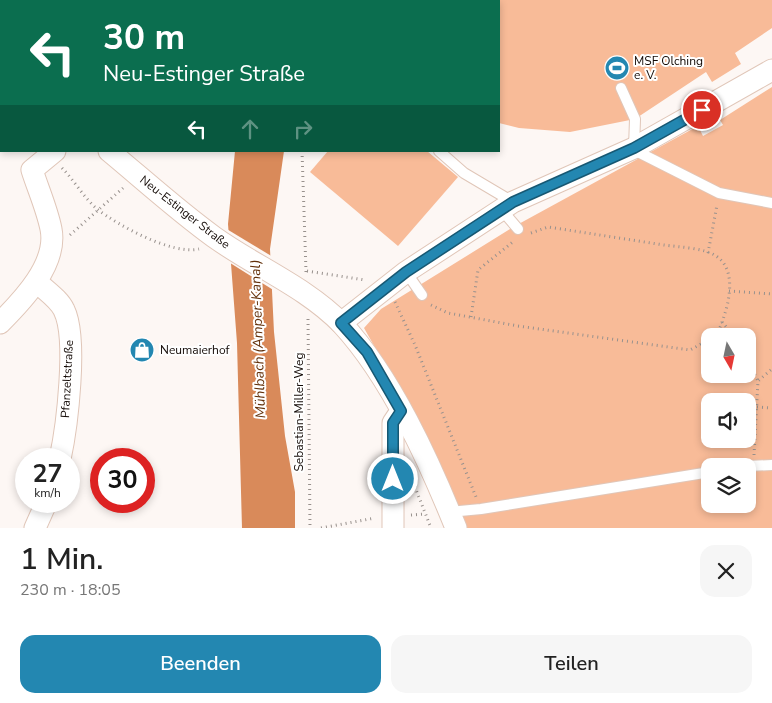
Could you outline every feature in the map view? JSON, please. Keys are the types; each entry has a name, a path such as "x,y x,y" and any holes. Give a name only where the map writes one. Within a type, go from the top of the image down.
{"street":[{"path":"341,323 406,272 507,205 634,148 772,70"},
{"name":"Neu-Estinger Straße","path":"110,152 211,242 298,278 308,296 341,323 367,352 401,411 422,451 452,520"},
{"path":"0,323 37,282 51,241 51,230 32,170 53,153"},
{"name":"Pfanzeltstraße","path":"37,282 63,307 70,325 70,362 62,448"},
{"path":"393,528 393,423 401,411"},
{"path":"35,528 42,513"}],"lane":[{"path":"621,88 634,119 634,148 693,181 720,193 772,202"},
{"path":"440,152 464,173 507,205 520,235"},
{"path":"406,272 422,295"},
{"path":"756,466 772,465"},
{"path":"452,520 481,509 701,473"}],"path":[{"name":"Sebastian-Miller-Weg","path":"302,152 298,278 308,296 310,528"},
{"path":"53,153 97,208 157,242 182,249 198,250 211,242"},
{"path":"51,241 63,240 97,208 138,175"},
{"path":"708,253 720,193"},
{"path":"472,318 478,270 520,235 548,227 692,249 716,256 729,272 728,307 719,328"},
{"path":"298,278 374,281 388,285 415,345 481,509"},
{"path":"729,291 772,294"},
{"path":"422,295 430,305 448,313 472,318 690,350 701,344"},
{"path":"722,322 727,328"},
{"path":"758,381 772,369"},
{"path":"751,458 758,407 758,381 756,377"},
{"path":"758,407 772,408"}],"shaded area":[{"name":"MSF Olching e. V.","path":"500,0 772,0 772,28 735,53 741,64 712,82 706,72 635,119 570,132 519,128 500,123"},
{"path":"772,87 772,528 463,528 428,441 364,328 381,309 515,226 698,126 703,136 723,125 720,120"},
{"path":"327,152 428,152 458,177 398,246 310,172"}],"water":[{"name":"Mühlbach (Amper-Kanal)","path":"235,152 284,152 270,249 274,332 285,436 295,492 295,528 242,528 237,343 228,224"}],"pier":[{"path":"225,228 273,257 275,291 227,261"}],"place":[{"name":"MSF Olching e. V.","path":"617,68"},
{"name":"Neumaierhof","path":"142,350"}],"route":[{"path":"393,479 393,423 401,411 367,352 341,323 406,272 513,202 634,148 702,110"}]}
